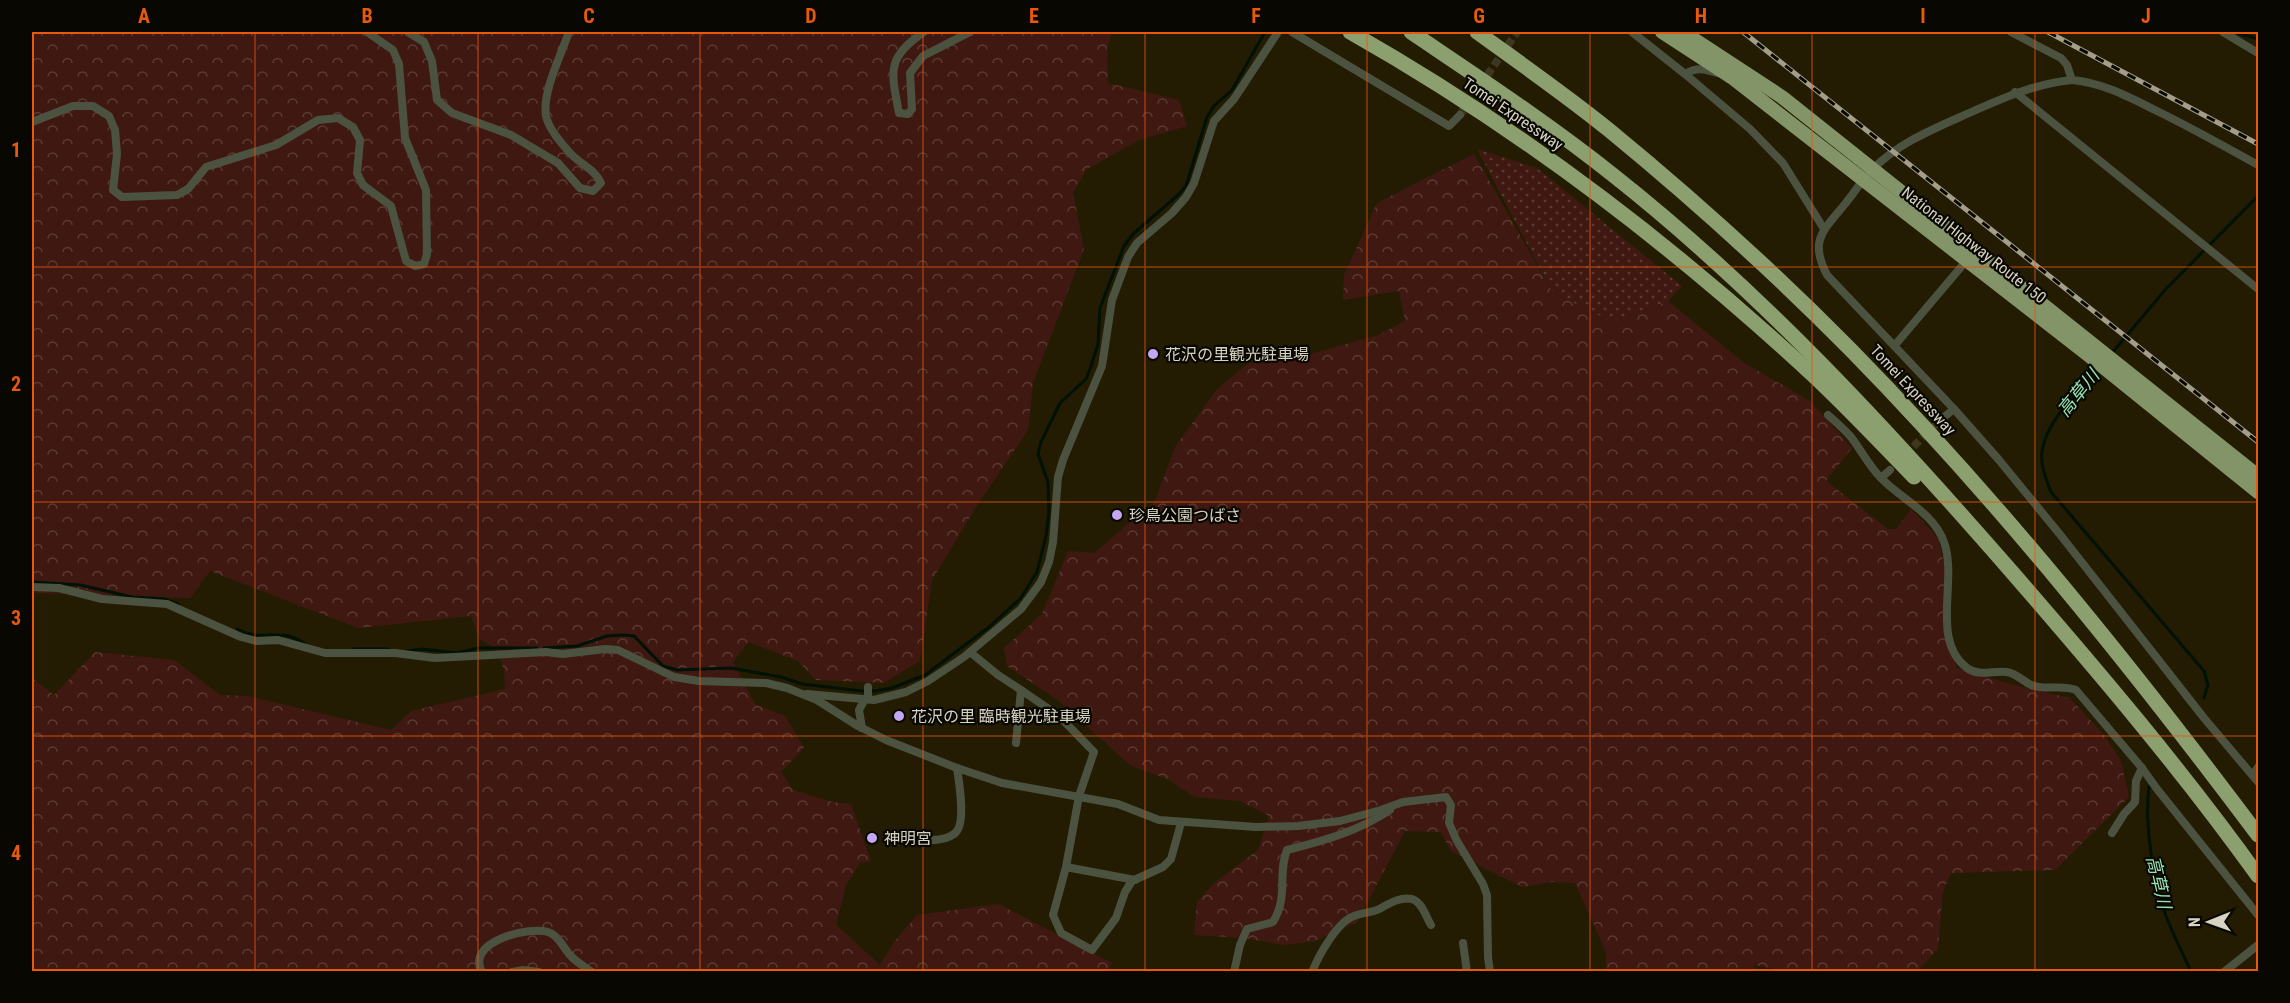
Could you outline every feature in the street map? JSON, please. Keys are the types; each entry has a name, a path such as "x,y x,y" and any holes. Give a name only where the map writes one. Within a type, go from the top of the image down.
{"highway":[{"name":"Tomei Expressway","path":"1350,32 1496,122 1678,258 1735,305 1833,395 1948,512 2089,662"},
{"name":"Tomei Expressway","path":"1411,32 1614,175 1748,292 1825,367 1938,488 2149,732 2259,876"},
{"name":"Tomei Expressway","path":"1478,32 1608,129 1683,193 1852,351 2023,539 2122,659 2259,835"},
{"name":"National Highway Route 150","path":"1662,32 1734,79 1869,175 2113,367 2259,492"},
{"name":"National Highway Route 150","path":"1683,32 1782,97 1967,260 2098,355"},
{"name":"National Highway Route 150","path":"2113,367 2259,476"}],"street":[{"path":"32,122 73,106 93,106 109,116 115,130 117,154 113,190 122,197 177,195 188,189 206,167 276,145 318,120 338,118 352,127 360,140 357,173 363,185 391,206 406,261 415,266 424,264 427,254 426,190 405,138 399,64 393,50 367,32"},
{"path":"408,32 424,42 432,61 437,100 452,112 511,135 558,163 580,188 593,191 601,183 597,174 574,157 546,118 546,97 569,32"},
{"path":"924,32 908,42 895,59 893,67 899,113 904,115 912,109 910,73 923,56 970,32"},
{"path":"32,587 59,588 102,599 168,604 241,637 256,641 278,640 325,653 395,653 435,658 536,652 563,654 605,649 629,654 674,676 699,681 766,683 804,694 867,699 906,692 928,681 970,652 1021,609 1041,582 1049,562 1053,542 1059,477 1063,460 1102,366 1112,300 1128,257 1137,243 1172,213 1186,197 1194,183 1214,121 1234,99 1278,32"},
{"path":"1292,32 1449,126 1460,115"},
{"path":"1632,32 1750,129 1783,163 1824,229"},
{"path":"1697,32 1718,54"},
{"path":"2011,32 2061,58 2067,65 2072,80"},
{"path":"2223,32 2259,53"},
{"path":"1685,74 1692,69 1703,68 1734,79"},
{"path":"2257,774 2204,718 2062,537 1954,409 1827,275 1821,263 1819,250 1820,235 1824,229 1869,175 1918,136 2015,92 2038,85 2072,80 2093,82 2113,89 2259,165"},
{"path":"2015,92 2259,289"},
{"path":"1895,345 1967,260"},
{"path":"1939,421 1954,409"},
{"path":"1828,415 1851,437 1881,478 1937,526 1950,560 1948,639 1961,662 1969,669 1978,672 2006,672 2031,685 2044,688 2069,687 2076,690 2142,768 2259,915"},
{"path":"1881,478 1890,470"},
{"path":"970,652 998,675 1059,716 1094,752 1079,796 1066,867 1053,915 1061,933 1092,950 1116,918 1125,892 1135,880 1163,867 1171,859 1180,823"},
{"path":"862,728 859,710 867,699 868,687"},
{"path":"1016,743 1021,690"},
{"path":"804,694 886,740 957,768 1002,783 1118,804 1159,820 1256,827 1298,826 1340,821 1403,802 1446,797 1451,805 1449,823 1457,841 1484,884 1487,894 1490,972"},
{"path":"911,840 947,837 955,834 959,829 961,808 957,768"},
{"path":"2112,833 2135,802 2136,781 2142,768"},
{"path":"1234,972 1240,945 1247,929 1273,922 1278,913 1284,894 1282,863 1287,850 1322,841 1370,823 1403,802"},
{"path":"1066,867 1135,880"},
{"path":"1312,972 1338,929 1344,921 1353,916 1367,914 1389,903 1413,899 1419,904 1431,925"},
{"path":"482,972 479,959 482,951 488,945 537,930 551,933 571,957 592,972"},
{"path":"1463,943 1467,972"},
{"path":"2224,972 2259,945"},
{"path":"512,972 523,970 539,972"}],"green space":[{"path":"32,32 1112,32 1107,48 1108,83 1179,100 1187,126 1139,140 1087,169 1073,192 1084,249 1033,383 1028,430 976,507 932,580 920,661 884,683 816,680 798,661 748,642 733,662 755,704 785,716 804,748 781,772 793,790 833,802 851,804 871,861 860,863 846,885 836,925 880,965 894,942 917,915 999,904 1112,963 1108,971 32,971 32,678 54,695 95,652 174,660 220,695 248,696 391,730 411,711 505,689 504,670 497,650 479,638 471,616 358,628 210,571 190,598 32,593"},
{"path":"1477,149 1537,168 1682,286 1668,301 1613,322 1553,293"},
{"path":"1474,154 1553,293 1613,322 1668,301 1744,363 1810,401 1852,448 1826,481 1888,529 1896,529 1911,509 1938,538 1945,568 1945,631 1957,668 2014,685 2070,698 2105,736 2121,761 2129,797 2055,870 1951,873 1943,891 1938,949 1917,971 1790,972 1754,965 1755,971 1606,971 1606,952 1575,883 1552,882 1522,887 1451,851 1441,832 1405,831 1357,922 1315,941 1283,945 1243,938 1194,935 1197,902 1213,884 1258,850 1269,816 1240,801 1195,797 1167,779 1131,766 1059,701 1007,666 1004,648 1042,614 1068,551 1094,553 1155,501 1175,447 1217,389 1247,364 1300,357 1378,335 1405,321 1399,291 1343,300 1344,275 1377,203"}],"waterway":[{"path":"544,648 577,646 607,636 634,636 663,666 677,670 731,668 781,677 802,684 875,691 892,688 925,675 989,627 1020,599 1037,572 1049,512 1048,482 1038,454 1041,442 1060,403 1086,379 1098,344 1100,308 1124,246 1134,233 1186,186 1207,117 1214,106 1232,90 1265,32"},
{"path":"2235,32 2258,39"},
{"name":"高草川","path":"2112,353 2165,290 2258,196"},
{"name":"高草川","path":"2098,369 2064,407 2050,428 2042,451 2045,477 2051,492 2204,671 2208,685 2204,698"},
{"path":"32,582 80,585 132,597 164,599 178,604"},
{"path":"237,629 255,635 287,636 305,644"},
{"path":"407,651 422,649 456,653 479,648 537,648"},
{"path":"353,649 388,649"},
{"name":"高草川","path":"2149,786 2149,835 2157,886 2169,923 2191,972"}],"tunnel":[{"path":"1460,115 1517,32"},
{"path":"1905,455 1939,421"}],"railway":[{"path":"1743,32 2258,442"},
{"path":"2048,32 2258,144"}],"place":[{"name":"花沢の里観光駐車場","path":"1153,354"},
{"name":"珍鳥公園つばさ","path":"1117,515"},
{"name":"花沢の里 臨時観光駐車場","path":"899,716"},
{"name":"神明宮","path":"872,838"}]}
